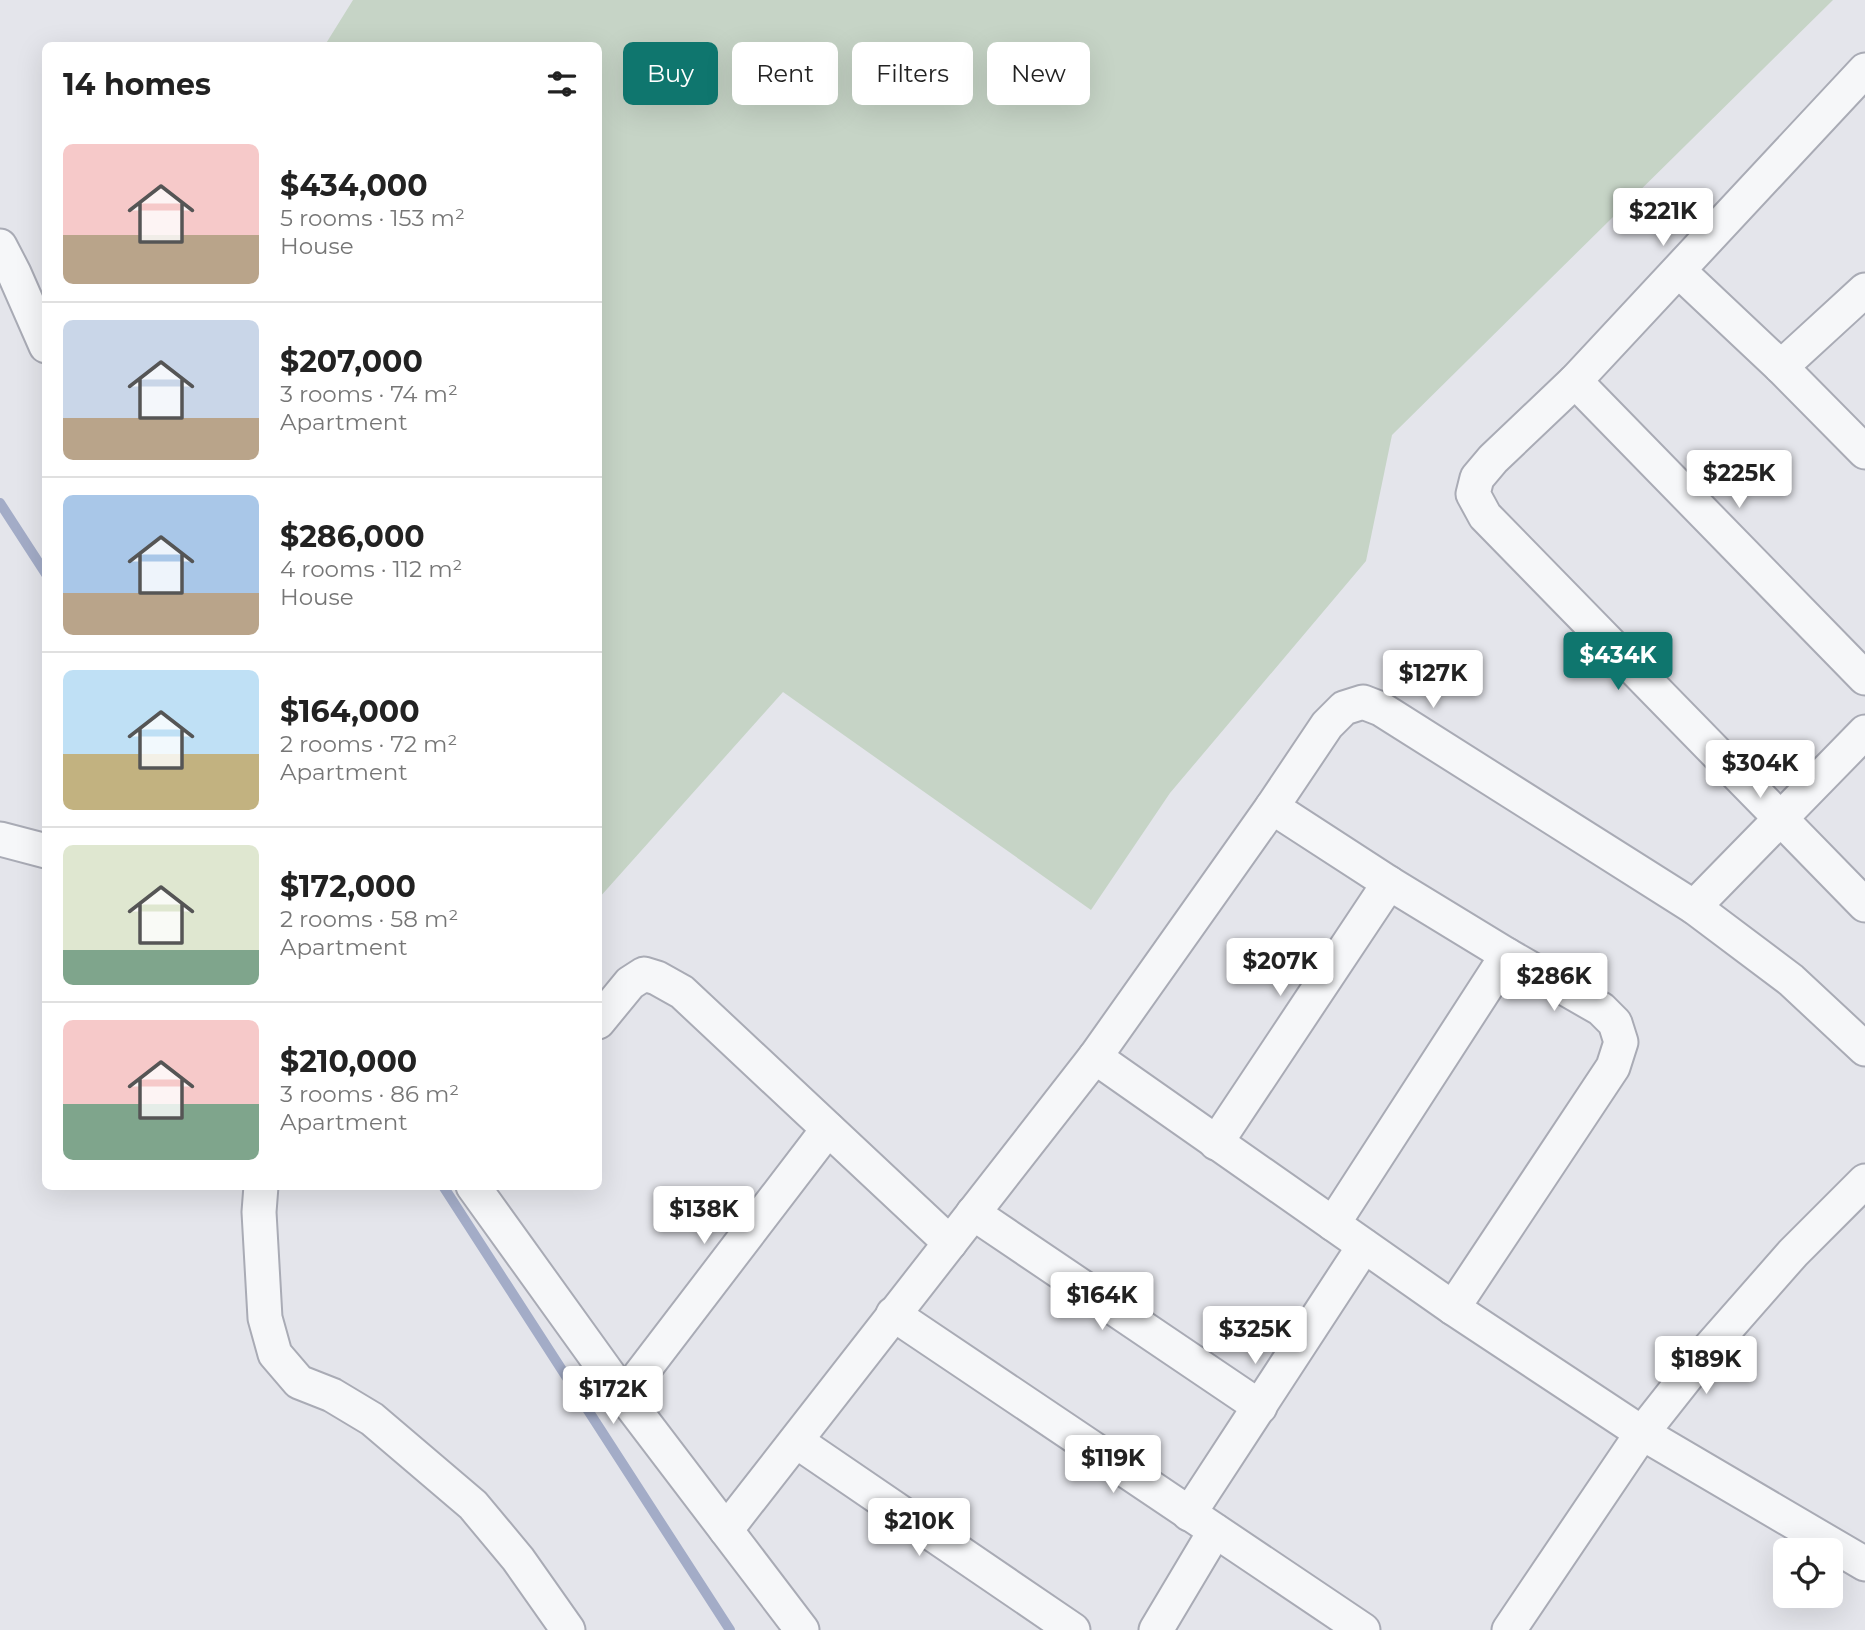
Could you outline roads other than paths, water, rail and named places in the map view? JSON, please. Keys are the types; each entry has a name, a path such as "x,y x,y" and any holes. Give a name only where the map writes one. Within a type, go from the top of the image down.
{"street":[{"path":"1865,70 1575,381 1493,459 1477,478 1474,494 1485,516 1779,820 1865,905"},
{"path":"0,246 42,337"},
{"path":"1679,271 1781,367 1865,453"},
{"path":"1781,367 1865,290"},
{"path":"1575,381 1865,678"},
{"path":"726,1530 1095,1057 1327,725 1344,708 1363,702 1381,709 1694,907 1791,980 1865,1049"},
{"path":"1694,907 1865,732"},
{"path":"1272,807 1507,955 1601,1009 1615,1023 1621,1042 1613,1067 1453,1308"},
{"path":"0,839 42,850"},
{"path":"1216,1143 1390,883"},
{"path":"1333,1224 1507,955"},
{"path":"602,1016 629,983 644,974 682,992 950,1243"},
{"path":"1095,1057 1453,1308 1642,1433 1865,1564"},
{"path":"624,1396 828,1129"},
{"path":"1509,1630 1642,1433 1706,1352 1784,1263 1865,1181"},
{"path":"261,1190 258,1212 265,1318 275,1354 299,1382 332,1395 372,1419 473,1505 518,1559 568,1630"},
{"path":"476,1190 624,1396 802,1630"},
{"path":"973,1213 1260,1407"},
{"path":"1156,1630 1202,1523 1260,1407 1364,1246"},
{"path":"893,1314 1363,1630"},
{"path":"796,1441 1068,1629"}],"waterway":[{"path":"0,503 42,568"},
{"path":"446,1190 730,1630"}]}
